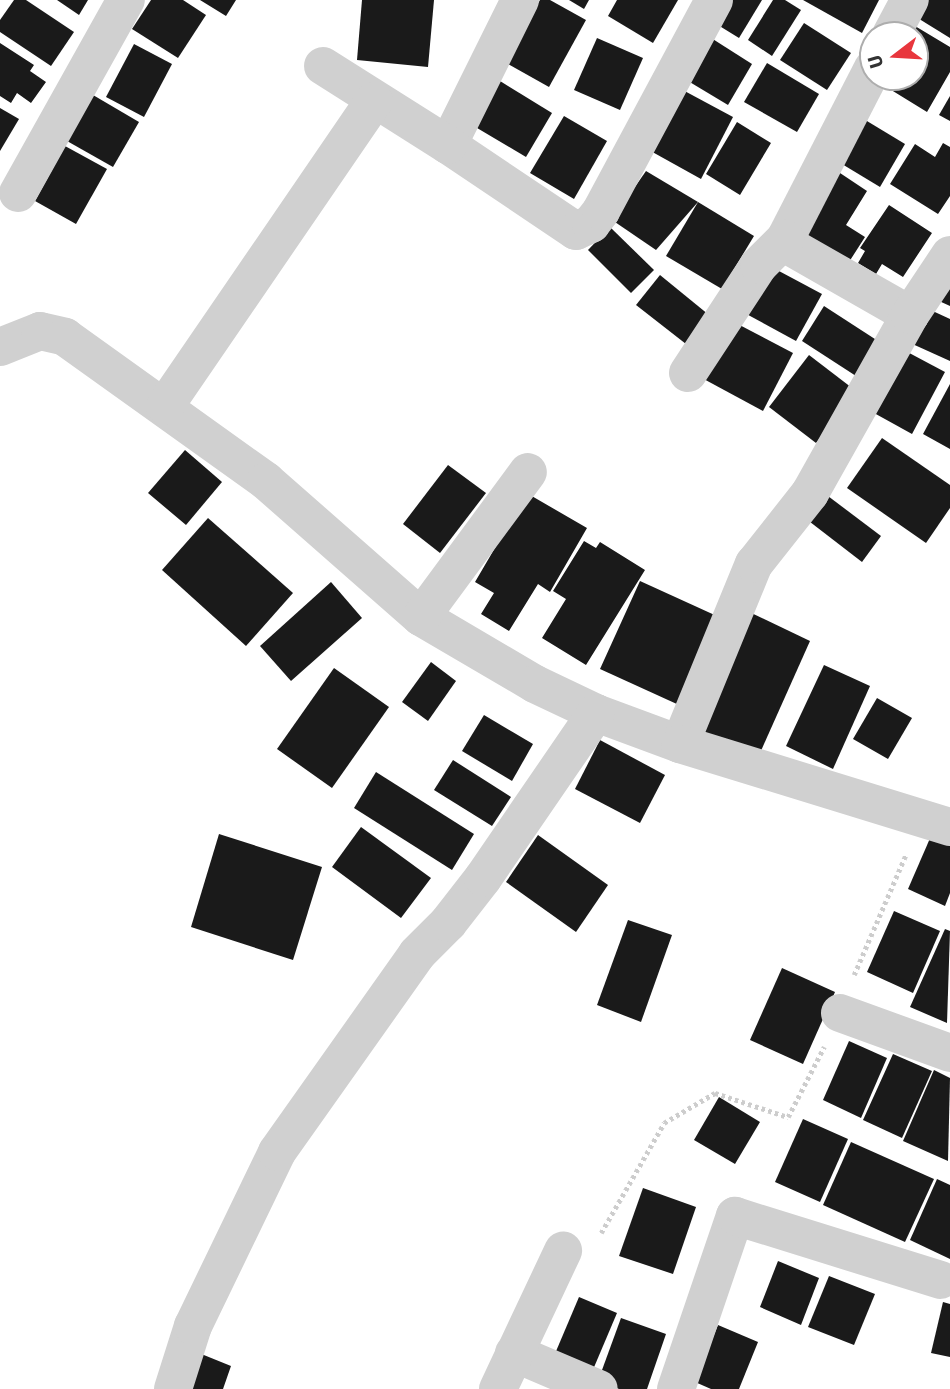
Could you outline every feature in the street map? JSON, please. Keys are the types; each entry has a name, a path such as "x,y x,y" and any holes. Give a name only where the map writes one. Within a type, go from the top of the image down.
{"street":[{"path":"18,193 126,0"},
{"path":"448,145 520,0"},
{"path":"323,65 374,101 448,145 570,229 583,230 614,188 714,0"},
{"path":"899,21 910,0"},
{"path":"688,373 759,265 785,239 861,91"},
{"path":"165,406 374,101"},
{"path":"785,239 791,247 910,315"},
{"path":"680,744 754,564 810,493 910,315 950,254"},
{"path":"0,347 27,334 52,332 165,406 266,481 421,617 489,661 596,713 680,744 937,823"},
{"path":"421,617 528,472"},
{"path":"173,1389 193,1326 277,1152 417,954 448,923 483,878 596,713"},
{"path":"841,1013 950,1053"},
{"path":"676,1389 736,1216 940,1280"},
{"path":"498,1389 563,1251"},
{"path":"514,1353 599,1389"}],"path":[{"path":"601,1233 664,1123 715,1093 788,1117 841,1013 869,933 937,823"}],"building":[{"path":"14,0 26,0 74,32 51,66 0,32 0,20"},
{"path":"57,0 88,0 79,15"},
{"path":"151,0 183,0 206,15 178,58 132,29"},
{"path":"200,0 236,0 226,16"},
{"path":"362,0 434,0 428,67 357,60"},
{"path":"540,0 550,0 586,20 549,87 506,63"},
{"path":"569,0 589,0 584,9"},
{"path":"617,0 678,0 653,43 608,16"},
{"path":"726,0 762,0 739,38 713,22"},
{"path":"773,0 785,0 801,10 772,56 748,40"},
{"path":"803,0 879,0 868,21 859,21 859,31"},
{"path":"926,0 950,0 950,38 929,25 929,21 916,17"},
{"path":"804,23 851,53 827,90 780,60"},
{"path":"929,34 950,47 950,72 927,112 893,91 929,91"},
{"path":"708,36 752,64 728,105 683,78"},
{"path":"597,38 643,58 620,110 574,90"},
{"path":"0,43 34,65 30,71 46,82 31,103 17,93 11,103 0,96"},
{"path":"134,44 172,64 144,117 106,97"},
{"path":"767,63 819,94 797,132 744,102"},
{"path":"500,81 552,113 526,157 472,125"},
{"path":"679,88 733,117 701,179 647,149"},
{"path":"93,95 139,122 113,167 67,141"},
{"path":"950,96 950,121 939,115"},
{"path":"0,108 19,119 0,151"},
{"path":"857,115 905,144 880,187 832,158"},
{"path":"564,116 607,141 574,199 530,173"},
{"path":"737,122 771,143 740,195 706,174"},
{"path":"943,143 950,147 950,196 938,214 890,184 915,144 935,157"},
{"path":"65,146 107,169 76,224 35,201"},
{"path":"831,167 867,191 846,225 865,237 849,262 792,228"},
{"path":"646,171 698,202 656,250 612,220"},
{"path":"698,202 754,236 722,289 666,256"},
{"path":"889,205 932,233 903,277 882,264 876,274 858,263 865,251 860,248"},
{"path":"610,227 654,270 631,293 588,250"},
{"path":"764,263 822,294 796,341 739,310"},
{"path":"660,275 709,315 686,344 636,305"},
{"path":"950,276 950,306 939,301"},
{"path":"824,306 878,341 856,376 802,341"},
{"path":"924,307 950,319 950,361 908,342"},
{"path":"730,320 793,353 763,411 700,377"},
{"path":"898,347 945,372 912,434 865,408"},
{"path":"809,355 856,391 816,443 769,407"},
{"path":"950,384 950,449 923,434"},
{"path":"882,438 950,485 950,508 926,543 847,488"},
{"path":"185,450 222,482 186,525 148,493"},
{"path":"448,465 486,493 440,553 403,524"},
{"path":"820,490 881,536 862,562 801,515"},
{"path":"530,495 587,528 550,592 538,584 509,631 481,614 494,593 475,582 523,500"},
{"path":"208,518 293,593 246,646 162,570"},
{"path":"584,541 596,548 600,542 645,570 586,665 542,638 566,599 553,591"},
{"path":"640,581 719,617 679,705 600,669"},
{"path":"331,582 362,618 291,681 260,646"},
{"path":"745,610 810,641 756,762 690,732"},
{"path":"431,662 456,681 428,721 402,702"},
{"path":"824,665 870,686 833,769 786,746"},
{"path":"334,668 389,707 332,788 277,749"},
{"path":"877,698 912,718 888,759 853,739"},
{"path":"484,715 533,744 512,781 462,751"},
{"path":"600,740 665,775 640,823 575,789"},
{"path":"453,760 511,797 492,826 434,790"},
{"path":"376,772 474,834 452,870 354,808"},
{"path":"361,827 431,878 401,918 332,867"},
{"path":"219,834 322,867 293,960 191,927"},
{"path":"538,835 608,885 576,932 506,882"},
{"path":"931,836 950,844 950,893 945,906 908,889"},
{"path":"894,911 940,931 913,993 867,972"},
{"path":"628,920 672,935 641,1022 597,1005"},
{"path":"945,929 950,931 947,1023 910,1007"},
{"path":"782,968 835,992 803,1064 750,1040"},
{"path":"849,1041 887,1058 861,1118 823,1100"},
{"path":"893,1054 932,1071 902,1138 863,1120"},
{"path":"934,1070 950,1078 948,1161 903,1141"},
{"path":"719,1097 760,1122 735,1164 694,1140"},
{"path":"803,1119 848,1139 820,1202 775,1182"},
{"path":"851,1142 934,1179 905,1242 823,1205"},
{"path":"937,1179 950,1185 950,1259 910,1240"},
{"path":"643,1188 696,1207 673,1274 619,1256"},
{"path":"778,1261 819,1278 801,1325 760,1307"},
{"path":"829,1276 875,1294 854,1345 808,1327"},
{"path":"579,1297 617,1313 592,1372 554,1356"},
{"path":"943,1302 950,1304 950,1357 931,1353"},
{"path":"621,1318 666,1334 647,1389 619,1389 598,1381"},
{"path":"718,1325 758,1342 739,1389 711,1389 695,1382"},
{"path":"189,1349 231,1366 223,1389 174,1389"}]}
